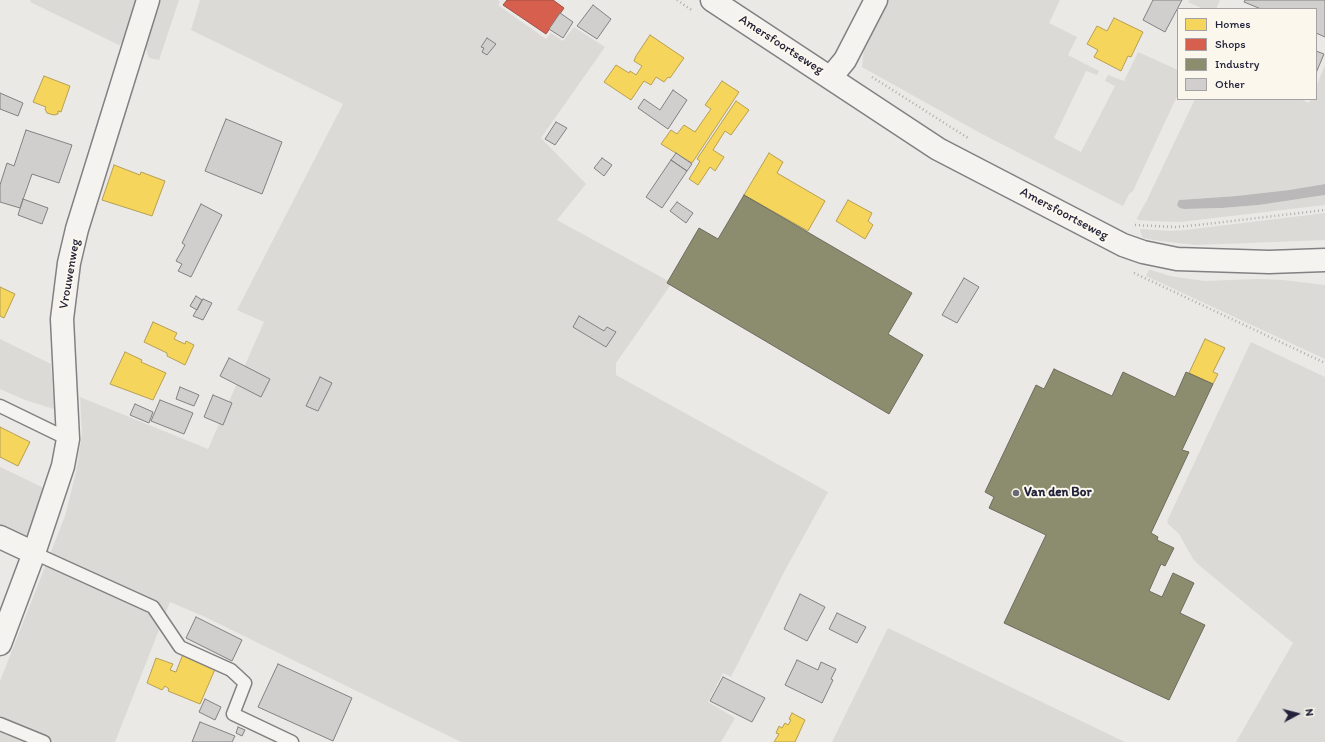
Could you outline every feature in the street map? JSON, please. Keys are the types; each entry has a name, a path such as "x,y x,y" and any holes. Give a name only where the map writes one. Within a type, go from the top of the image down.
{"street":[{"name":"Vrouwenweg","path":"0,644 34,553 63,466 68,439 62,320 69,263 77,229 148,0"},
{"name":"Amersfoortseweg","path":"712,0 831,77 938,149 1123,245 1143,252 1177,259 1269,262 1325,260"},
{"name":"Amersfoortseweg","path":"831,77 845,60 876,0"},
{"path":"0,537 34,553"}],"lane":[{"path":"0,406 68,439"},
{"path":"34,553 153,607 180,646 231,670 245,683 233,714 292,742"},
{"path":"0,724 44,742"}],"path":[{"path":"845,60 968,138"},
{"name":"Amersfoortseweg","path":"1129,224 1151,227 1175,227 1325,210"},
{"path":"1132,272 1325,363"}],"shaded area":[{"path":"31,0 138,0 126,40 119,45 30,2"},
{"path":"157,0 179,0 159,60 149,58 144,42"},
{"path":"200,0 498,0 500,2 498,5 546,39 551,33 563,41 574,27 605,47 541,138 586,184 557,220 672,283 616,363 616,375 828,492 783,574 731,677 723,673 708,702 735,718 721,742 461,742 203,616 170,602 115,742 0,742 0,681 65,516 76,472 82,434 80,397 208,449 264,322 237,310 343,104 191,30"},
{"path":"883,0 1060,0 1049,23 1077,37 1068,55 1099,71 1097,75 1086,71 1054,138 1081,152 1115,86 1105,81 1108,75 1124,81 1138,52 1177,70 1177,96 1133,191 1129,194 1123,206 982,134 862,67 865,37"},
{"path":"1189,0 1220,0 1216,8 1201,8 1188,2"},
{"path":"1325,65 1325,184 1236,196 1179,200 1184,209 1222,208 1259,205 1325,195 1325,205 1180,222 1138,220 1137,218 1195,100 1303,100 1309,103 1310,100 1317,100 1317,85"},
{"path":"1325,184 1325,195 1259,205 1184,209 1177,205 1179,200 1236,196"},
{"path":"1325,213 1325,240 1196,245 1143,238 1140,231 1141,229 1170,231 1185,230"},
{"path":"1149,270 1170,276 1204,281 1257,279 1283,280 1325,285 1325,359 1146,276"},
{"path":"0,339 51,364 54,409 25,400 0,389"},
{"path":"1251,342 1325,377 1325,742 1236,742 1293,643 1200,566 1193,559 1179,534 1167,522"},
{"path":"0,467 46,489 30,545 0,531"},
{"path":"888,628 1125,742 832,742"}],"building: Homes":[{"path":"1114,18 1143,32 1131,57 1128,56 1121,71 1094,57 1098,50 1087,44 1097,26 1107,31"},
{"path":"650,35 684,58 670,78 668,77 664,82 656,77 651,85 644,81 631,100 604,82 616,65 629,73 630,71 636,75 642,66 634,61"},
{"path":"44,76 70,86 61,112 58,111 58,114 54,115 47,113 45,109 46,107 33,102"},
{"path":"722,81 739,92 692,163 661,144 671,130 677,134 684,125 695,132 711,109 705,105"},
{"path":"736,101 749,110 731,135 725,131 713,150 724,157 715,171 710,167 698,185 689,179 700,161 697,159"},
{"path":"769,153 783,162 777,173 825,201 808,231 744,195"},
{"path":"114,165 140,175 141,172 165,181 152,216 102,200"},
{"path":"848,200 872,213 868,221 873,225 865,239 836,221"},
{"path":"0,287 15,294 4,318 0,316"},
{"path":"153,322 177,333 174,339 185,344 186,341 194,345 185,365 167,356 167,353 144,342"},
{"path":"1205,339 1225,348 1213,372 1218,374 1213,384 1189,373"},
{"path":"125,352 142,360 141,362 166,373 153,400 110,384"},
{"path":"0,427 30,442 18,466 0,457"},
{"path":"183,654 216,667 200,704 168,691 169,689 165,686 162,690 147,683 156,658 173,664 170,670 176,672"},
{"path":"792,713 805,720 795,742 774,742 779,734 776,733 779,726 782,728 785,723 788,725 791,720 789,719"}],"building: Shops":[{"path":"507,0 553,0 564,8 546,34 503,5"}],"building: Industry":[{"path":"744,195 912,293 888,334 923,355 889,414 667,283 699,228 718,239"},
{"path":"1054,369 1112,396 1123,372 1175,397 1186,372 1213,384 1182,450 1189,452 1151,533 1158,537 1157,540 1174,548 1165,566 1161,564 1149,591 1162,597 1173,573 1194,583 1180,613 1205,625 1169,700 1004,623 1046,535 989,508 994,497 985,492 1036,385 1044,389"}],"building: Other":[{"path":"1153,0 1182,0 1165,32 1143,20"},
{"path":"1245,0 1325,0 1325,37 1317,33 1317,8 1259,8 1244,2"},
{"path":"593,5 611,19 597,39 577,26"},
{"path":"560,13 573,22 563,38 549,29"},
{"path":"487,38 496,44 487,55 482,52 484,48 481,47"},
{"path":"1317,51 1324,54 1317,71"},
{"path":"673,90 687,100 668,129 638,108 644,99 660,110"},
{"path":"0,93 23,103 18,116 0,109"},
{"path":"226,119 282,142 262,194 205,171"},
{"path":"556,122 567,128 555,145 545,139"},
{"path":"26,130 72,145 59,183 32,174 20,208 0,202 0,185 7,163 14,166"},
{"path":"676,153 692,164 687,171 671,160"},
{"path":"602,158 612,165 604,176 594,168"},
{"path":"671,160 687,171 662,208 646,197"},
{"path":"23,199 48,208 42,224 18,215"},
{"path":"677,202 693,213 686,223 670,211"},
{"path":"201,204 222,215 191,277 178,271 182,264 176,261 185,245 182,243"},
{"path":"964,278 979,287 957,323 942,315"},
{"path":"196,296 202,300 197,310 190,306"},
{"path":"203,299 212,303 203,320 193,316"},
{"path":"579,316 604,331 607,327 616,332 606,347 573,327"},
{"path":"229,358 270,379 261,397 220,376"},
{"path":"320,377 332,383 318,411 306,406"},
{"path":"180,387 199,395 194,406 176,399"},
{"path":"213,395 232,403 223,425 204,417"},
{"path":"160,400 193,413 184,434 151,421"},
{"path":"135,404 153,412 149,423 130,415"},
{"path":"800,594 825,607 807,641 784,629"},
{"path":"837,613 866,627 857,643 829,629"},
{"path":"196,617 242,640 232,661 186,638"},
{"path":"797,660 818,670 821,662 836,669 831,679 833,680 822,703 785,685"},
{"path":"278,664 352,698 333,741 258,707"},
{"path":"723,677 765,698 752,722 710,701"},
{"path":"205,699 221,707 215,720 199,712"},
{"path":"200,722 235,736 232,742 192,742"},
{"path":"238,727 245,730 242,736 236,733"}],"place":[{"name":"Van den Bor","path":"1016,493"}]}
